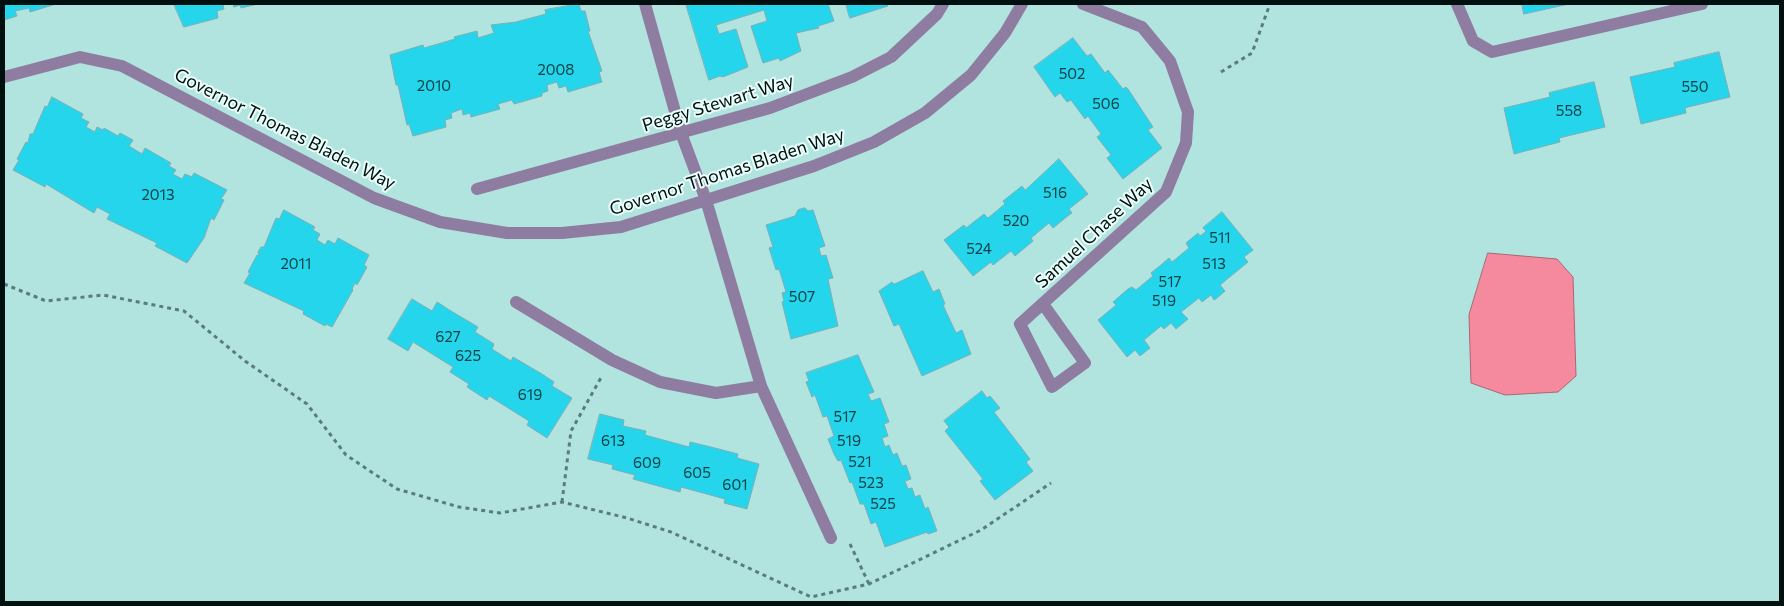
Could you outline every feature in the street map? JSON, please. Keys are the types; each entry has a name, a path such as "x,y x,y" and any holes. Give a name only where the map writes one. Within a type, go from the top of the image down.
{"street":[{"path":"645,4 681,133 706,200 761,386 831,538"},
{"name":"Peggy Stewart Way","path":"477,189 770,108 852,77 891,57 937,14 943,4"},
{"name":"Governor Thomas Bladen Way","path":"4,77 80,57 122,66 374,198 440,222 507,233 562,233 620,227 814,166 874,142 925,113 970,75 1005,33 1022,4"},
{"name":"Samuel Chase Way","path":"1043,304 1085,363 1052,387 1020,324 1166,192 1186,142 1188,112 1170,61 1142,27 1086,4"},
{"path":"1457,4 1473,41 1492,52 1702,4"},
{"path":"516,302 612,360 660,382 716,393 761,386"}],"path":[{"path":"1221,72 1252,53 1270,4"},
{"path":"4,284 46,301 103,295 184,311 245,361 307,404 346,455 397,489 459,507 500,513 562,502 671,532 811,597 869,584 981,530 1051,483"},
{"path":"562,502 572,430 612,360"},
{"path":"831,538 847,538 869,584"}],"shaded area":[{"path":"1488,253 1557,259 1573,277 1576,376 1558,392 1505,395 1471,383 1469,315"}],"building":[{"path":"4,4 56,4 30,12 29,8 15,11 17,16 4,20"},
{"path":"174,4 223,4 224,9 217,11 218,18 184,27"},
{"path":"234,4 258,4 241,8 240,5 234,7"},
{"path":"579,4 581,11 585,11 590,31 588,31 602,71 599,72 602,82 568,92 566,86 559,88 557,82 547,85 548,91 542,93 542,96 514,104 512,100 498,104 500,109 471,117 470,113 463,115 462,109 451,113 452,118 445,120 446,127 413,136 409,124 407,125 390,55 423,45 424,48 477,31 478,38 494,33 491,25 516,22 546,14 545,10"},
{"path":"686,4 828,4 834,21 818,26 819,28 796,33 801,51 780,61 779,58 763,63 751,26 767,21 764,10 716,25 719,34 736,29 748,67 723,77 720,76 709,80"},
{"path":"846,4 887,4 888,6 850,18"},
{"path":"1522,4 1569,4 1524,14"},
{"path":"1073,38 1087,56 1091,54 1105,73 1108,70 1123,89 1126,87 1128,89 1153,127 1148,130 1162,148 1123,179 1107,158 1111,155 1097,137 1101,134 1088,116 1085,119 1071,100 1067,102 1060,93 1055,97 1034,67"},
{"path":"1719,52 1730,97 1688,107 1685,108 1686,113 1641,124 1630,77 1675,67 1674,63"},
{"path":"1594,82 1605,127 1559,138 1560,142 1514,154 1504,108 1550,97 1549,93"},
{"path":"52,97 83,114 81,118 89,122 86,127 95,132 97,127 103,130 104,128 118,136 120,133 133,140 129,146 142,154 145,148 171,163 169,166 176,170 173,174 182,179 185,174 192,177 194,173 227,190 221,199 224,200 214,220 211,218 204,238 187,263 155,246 157,243 107,219 110,214 97,207 94,213 46,184 45,187 13,170 26,142 28,143 30,134 33,134 45,106 47,107"},
{"path":"1059,159 1088,194 1069,209 1072,213 1053,228 1049,223 1031,238 1033,241 1015,256 1011,251 993,265 991,262 973,276 944,240 964,225 966,228 984,214 988,218 1005,204 1003,201 1022,186 1025,190"},
{"path":"805,208 808,211 813,210 825,246 819,248 821,256 826,255 833,278 828,279 838,326 791,339 782,302 784,301 782,293 786,292 779,269 776,270 769,248 773,247 766,225 795,216 798,210"},
{"path":"284,210 315,227 313,230 320,234 317,240 325,245 328,240 335,244 338,238 369,255 364,265 367,267 357,285 355,283 332,327 326,324 325,326 303,314 304,311 244,283 257,255 259,256 258,252 261,247 264,247 276,218 279,219"},
{"path":"1222,212 1253,250 1244,257 1248,262 1220,285 1225,291 1217,298 1214,300 1211,295 1202,302 1199,298 1181,312 1188,319 1176,329 1171,323 1164,329 1161,326 1144,340 1150,348 1140,356 1135,350 1127,357 1098,320 1116,305 1113,302 1128,289 1132,287 1136,290 1153,276 1151,273 1169,258 1172,262 1189,248 1186,243 1198,233 1200,236 1204,233 1206,231 1203,228"},
{"path":"923,271 933,292 939,289 945,304 943,305 956,333 962,330 971,354 922,376 899,324 894,326 879,291 892,282 894,284"},
{"path":"412,299 432,311 437,302 478,327 475,332 494,344 492,349 511,361 513,357 542,374 554,382 552,386 572,398 547,438 527,425 529,421 489,396 487,400 467,387 469,384 450,372 453,367 413,342 408,351 388,339"},
{"path":"858,355 874,392 868,394 871,401 880,398 889,422 884,424 888,436 882,438 885,447 889,445 893,455 897,453 902,466 906,465 911,479 905,481 908,489 912,488 915,497 920,495 925,509 928,507 937,531 928,534 927,532 885,547 876,522 871,524 864,504 860,504 841,460 838,461 834,454 828,439 834,436 827,416 823,417 815,395 812,397 806,382 809,381 806,373"},
{"path":"982,391 987,398 990,396 1000,408 994,412 1030,459 1026,462 1033,471 995,500 980,481 983,479 945,431 949,427 944,421"},
{"path":"600,414 624,420 623,426 646,431 645,435 689,447 690,442 707,446 738,454 737,458 759,464 747,509 724,503 725,499 681,487 680,492 633,479 635,475 612,469 613,465 588,459"}]}
